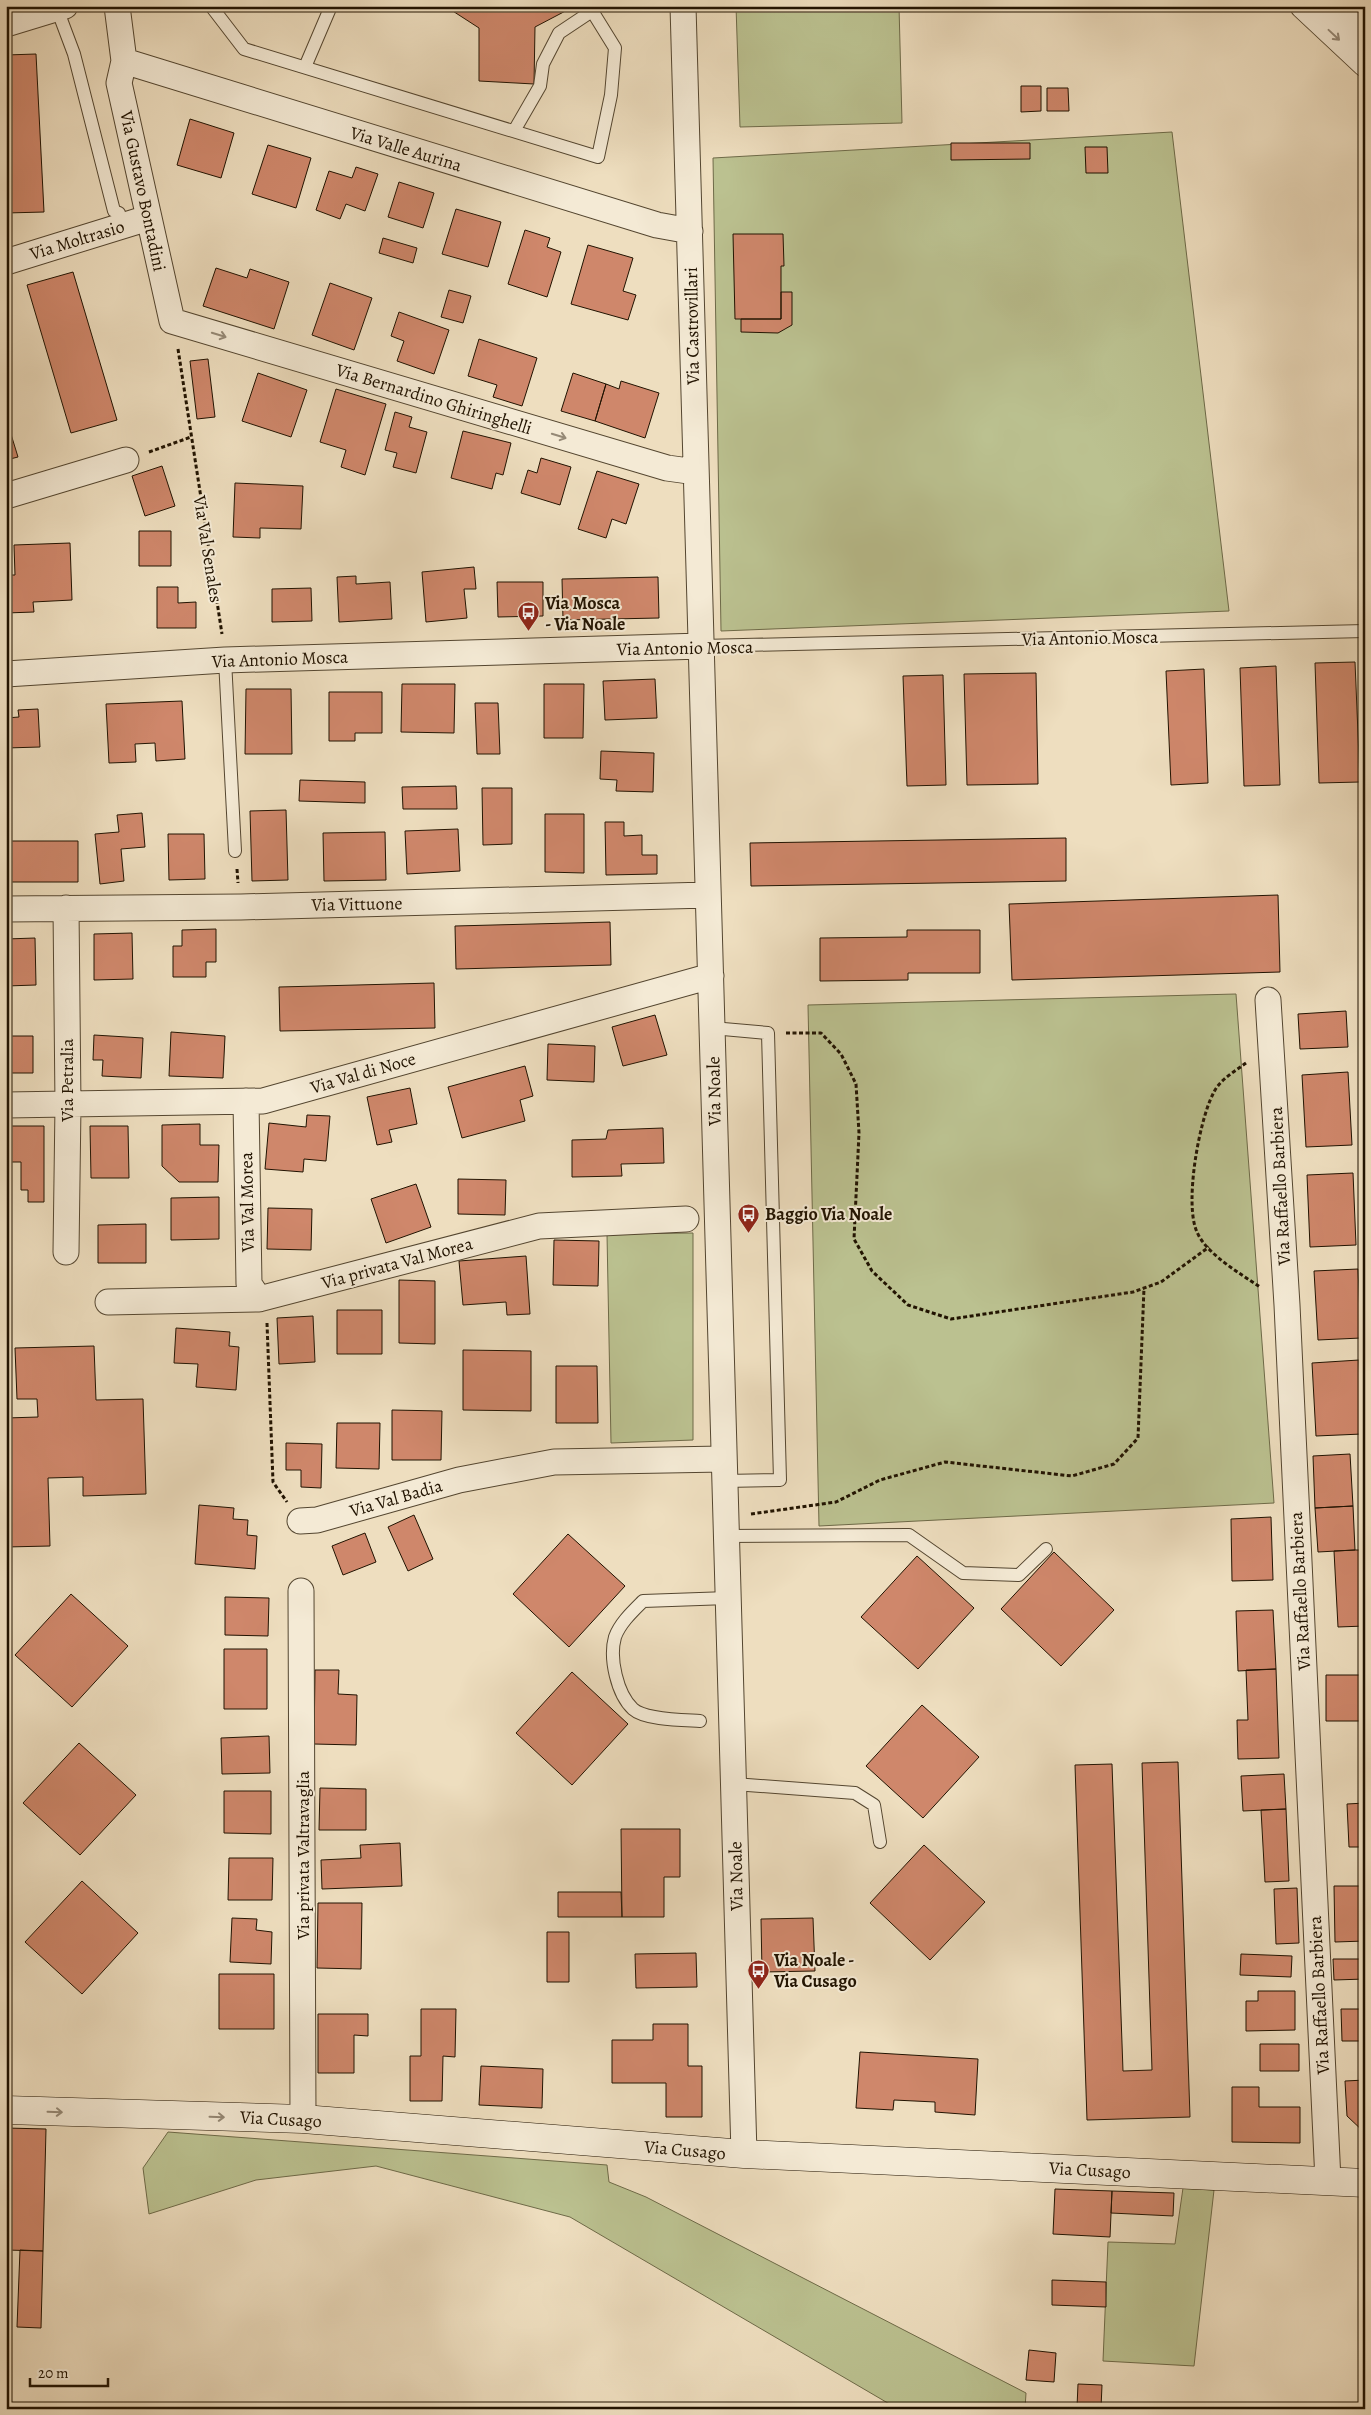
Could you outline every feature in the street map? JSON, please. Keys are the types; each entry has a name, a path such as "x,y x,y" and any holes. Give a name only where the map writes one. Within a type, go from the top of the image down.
{"street":[{"name":"Via Gustavo Bontadini","path":"117,6 124,61 119,83 172,321"},
{"name":"Via Castrovillari","path":"683,6 702,646"},
{"path":"1303,6 1365,64"},
{"path":"1334,6 1365,41"},
{"path":"6,24 59,7"},
{"name":"Via Valle Aurina","path":"124,61 657,225 690,231"},
{"name":"Via Moltrasio","path":"6,262 148,218"},
{"name":"Via Bernardino Ghiringhelli","path":"172,321 666,468 696,472"},
{"path":"6,496 126,460"},
{"name":"Via Antonio Mosca","path":"6,674 226,660 702,646"},
{"name":"Via Noale","path":"702,646 744,2154"},
{"name":"Via Vittuone","path":"6,909 241,907 708,895"},
{"name":"Via Petralia","path":"66,908 68,1105 66,1252"},
{"name":"Via Val di Noce","path":"6,1105 263,1101 711,976"},
{"name":"Via Raffaello Barbiera","path":"1268,1000 1287,1306 1328,2181"},
{"name":"Via Val Morea","path":"246,1101 249,1284 258,1299"},
{"name":"Via privata Val Morea","path":"108,1302 258,1299 539,1226 686,1219"},
{"name":"Via Val Badia","path":"300,1521 317,1520 459,1480 554,1462 724,1470"},
{"name":"Via privata Valtravaglia","path":"302,1591 304,2119"},
{"name":"Via Cusago","path":"6,2110 304,2119 744,2154 1365,2183"}],"lane":[{"path":"211,6 244,48 598,157 611,94 615,48 590,8 559,33 543,64 540,86 514,131"},
{"path":"305,67 331,6"},
{"path":"59,7 74,54 114,211 119,213"},
{"name":"Via Antonio Mosca","path":"702,646 1365,631"},
{"path":"226,660 236,851"},
{"path":"712,1028 768,1033 780,1480 724,1470"},
{"path":"726,1536 909,1535 963,1573 1019,1575 1046,1549"},
{"path":"700,1721 658,1718 633,1710 619,1686 614,1669 612,1660 615,1636 630,1614 643,1601 728,1598"},
{"path":"734,1784 855,1793 874,1806 880,1842"}],"path":[{"name":"Via Val Senales","path":"172,321 226,660"},
{"path":"126,460 191,437"},
{"path":"768,1033 821,1033 841,1054 856,1084 860,1134 854,1239 872,1271 908,1305 951,1319 1133,1292 1161,1282 1209,1247"},
{"path":"1271,1044 1225,1078 1213,1094 1201,1130 1191,1198 1197,1232 1220,1260 1287,1306"},
{"path":"744,1515 836,1502 880,1480 945,1462 1072,1476 1114,1464 1138,1438 1144,1288"},
{"path":"258,1299 267,1317 273,1482 300,1521"}],"green space":[{"path":"736,6 899,6 902,123 740,127"},
{"path":"1172,132 1229,611 721,631 713,158"},
{"path":"1236,994 1274,1503 819,1526 808,1005"},
{"path":"693,1233 693,1440 611,1443 607,1234"},
{"path":"168,2132 607,2165 609,2182 646,2197 1026,2393 1025,2409 898,2409 570,2217 376,2166 256,2180 149,2214 143,2168"},
{"path":"1183,2188 1214,2190 1194,2366 1103,2361 1108,2242 1175,2244"}],"building":[{"path":"255,6 308,6 308,11 255,8"},
{"path":"445,6 575,6 535,27 534,84 479,81 479,28"},
{"path":"36,54 44,212 6,213 6,55"},
{"path":"1021,86 1041,86 1041,111 1021,112"},
{"path":"1047,88 1068,88 1069,111 1047,111"},
{"path":"190,119 234,133 221,178 177,165"},
{"path":"951,143 1030,143 1030,159 951,160"},
{"path":"268,145 311,158 296,208 252,194"},
{"path":"1085,147 1107,147 1108,173 1086,173"},
{"path":"356,167 378,174 365,211 346,204 340,219 316,210 329,171 352,178"},
{"path":"399,182 434,193 423,228 388,217"},
{"path":"456,209 501,222 488,267 442,254"},
{"path":"525,230 550,238 547,247 561,252 547,297 508,284"},
{"path":"733,234 783,234 784,266 781,266 781,319 735,319"},
{"path":"383,238 417,248 413,263 379,253"},
{"path":"588,245 633,258 623,291 636,295 628,320 571,304"},
{"path":"216,268 247,278 250,269 289,282 274,329 203,306"},
{"path":"73,272 117,420 71,433 27,285"},
{"path":"330,283 372,298 354,350 312,335"},
{"path":"449,290 471,296 463,323 441,317"},
{"path":"781,292 792,292 792,325 778,333 741,332 741,319 781,319"},
{"path":"399,312 449,330 434,374 397,361 404,341 391,336"},
{"path":"479,339 537,358 522,406 493,397 497,385 468,376"},
{"path":"208,359 215,417 197,419 190,361"},
{"path":"258,373 307,390 291,437 242,421"},
{"path":"573,373 606,384 595,421 561,411"},
{"path":"621,381 659,393 645,438 595,421 606,384 619,389"},
{"path":"336,389 386,404 365,475 341,467 346,450 320,442"},
{"path":"395,412 412,417 409,427 427,432 416,473 393,467 397,453 385,450"},
{"path":"6,418 18,457 6,460"},
{"path":"463,431 511,443 503,475 496,473 492,489 451,478"},
{"path":"541,458 571,467 560,505 521,493 528,470 537,473"},
{"path":"162,466 175,506 145,516 132,476"},
{"path":"597,471 639,484 626,524 612,519 606,538 578,529"},
{"path":"235,483 303,486 301,529 260,528 260,538 233,537"},
{"path":"139,531 171,531 171,566 139,566"},
{"path":"70,543 72,600 33,602 34,612 6,613 6,575 15,575 14,545"},
{"path":"474,567 476,589 464,589 467,618 426,622 422,572"},
{"path":"356,576 356,584 390,582 392,619 339,622 337,577"},
{"path":"658,577 659,618 563,620 562,579"},
{"path":"497,582 543,582 543,616 498,617"},
{"path":"157,587 178,587 178,603 196,602 196,628 157,628"},
{"path":"311,588 312,621 272,622 272,589"},
{"path":"1355,662 1360,782 1319,783 1315,663"},
{"path":"1276,666 1280,785 1244,786 1240,668"},
{"path":"1204,669 1208,783 1171,785 1166,671"},
{"path":"1036,673 1038,784 967,785 964,674"},
{"path":"943,675 946,785 907,786 903,676"},
{"path":"655,679 657,718 605,720 603,681"},
{"path":"402,684 455,684 454,733 401,732"},
{"path":"544,684 584,684 583,738 544,738"},
{"path":"246,689 291,689 292,754 245,754"},
{"path":"329,692 382,692 382,733 355,733 355,741 329,741"},
{"path":"182,701 185,759 156,761 155,743 135,744 136,762 109,763 106,704"},
{"path":"475,703 498,703 500,754 477,754"},
{"path":"38,709 40,747 6,748 6,718 19,717 18,710"},
{"path":"601,751 654,753 653,792 616,791 617,780 600,779"},
{"path":"300,780 365,782 365,803 299,801"},
{"path":"456,786 457,809 403,809 402,787"},
{"path":"482,788 512,788 512,844 483,845"},
{"path":"286,810 288,880 252,881 250,811"},
{"path":"142,813 145,847 121,849 124,881 100,884 95,834 119,832 117,815"},
{"path":"545,814 584,814 584,873 545,872"},
{"path":"605,822 624,822 624,836 642,835 642,855 657,855 657,874 606,875"},
{"path":"458,829 460,871 407,874 405,831"},
{"path":"385,832 386,880 324,881 323,833"},
{"path":"168,834 204,834 205,879 169,880"},
{"path":"1066,838 1066,881 751,886 750,843"},
{"path":"6,841 78,841 78,882 6,882"},
{"path":"1278,895 1280,972 1012,980 1009,904"},
{"path":"610,922 611,965 456,969 455,926"},
{"path":"216,929 216,962 206,962 206,977 173,977 173,946 182,946 182,930"},
{"path":"907,930 980,930 980,973 908,973 908,980 820,981 820,938 907,937"},
{"path":"132,933 133,979 94,980 94,934"},
{"path":"35,938 36,985 6,986 6,939"},
{"path":"434,983 435,1028 280,1031 279,987"},
{"path":"1346,1011 1348,1047 1300,1049 1298,1014"},
{"path":"655,1015 667,1055 623,1066 612,1027"},
{"path":"171,1032 225,1036 223,1078 169,1076"},
{"path":"94,1035 143,1038 141,1078 102,1076 103,1060 93,1060"},
{"path":"6,1036 33,1036 33,1073 6,1073"},
{"path":"548,1044 595,1046 594,1082 547,1080"},
{"path":"525,1066 533,1096 520,1100 525,1121 462,1138 448,1087"},
{"path":"1348,1072 1352,1145 1306,1147 1302,1075"},
{"path":"410,1088 417,1124 389,1130 392,1142 377,1145 367,1097"},
{"path":"307,1115 330,1116 326,1161 304,1159 303,1172 265,1169 269,1123 306,1127"},
{"path":"200,1124 200,1145 219,1145 218,1182 179,1182 162,1166 162,1125"},
{"path":"6,1126 44,1126 44,1202 28,1202 28,1190 21,1190 21,1162 6,1162"},
{"path":"90,1126 128,1126 129,1178 91,1178"},
{"path":"663,1128 664,1163 621,1164 622,1176 572,1177 572,1140 606,1139 608,1130"},
{"path":"1353,1173 1356,1245 1310,1247 1307,1175"},
{"path":"458,1179 506,1180 505,1215 458,1214"},
{"path":"416,1184 431,1227 386,1243 371,1199"},
{"path":"219,1197 219,1239 171,1240 171,1198"},
{"path":"268,1208 312,1209 311,1250 267,1249"},
{"path":"146,1224 146,1263 98,1263 98,1225"},
{"path":"554,1240 599,1241 598,1286 553,1285"},
{"path":"526,1256 530,1314 507,1315 506,1302 463,1305 459,1261"},
{"path":"1358,1269 1361,1338 1318,1340 1314,1271"},
{"path":"399,1280 435,1281 435,1344 399,1343"},
{"path":"337,1310 382,1310 382,1354 337,1354"},
{"path":"313,1316 315,1362 279,1364 277,1318"},
{"path":"176,1328 230,1332 229,1346 239,1347 236,1390 196,1387 198,1364 174,1363"},
{"path":"94,1346 96,1400 143,1399 146,1494 83,1496 83,1477 48,1478 50,1546 6,1547 6,1418 38,1417 37,1399 17,1399 15,1348"},
{"path":"463,1350 531,1351 531,1411 463,1410"},
{"path":"1359,1360 1362,1434 1316,1436 1312,1363"},
{"path":"556,1366 597,1366 598,1423 556,1423"},
{"path":"392,1410 442,1411 441,1460 392,1460"},
{"path":"337,1423 380,1423 379,1469 336,1468"},
{"path":"286,1443 322,1444 321,1488 301,1487 301,1470 286,1470"},
{"path":"1350,1454 1353,1506 1315,1508 1313,1456"},
{"path":"199,1505 234,1508 233,1519 248,1520 247,1535 257,1536 255,1569 195,1564"},
{"path":"1353,1506 1355,1550 1318,1552 1315,1508"},
{"path":"414,1515 433,1559 408,1571 388,1527"},
{"path":"1271,1517 1273,1580 1232,1581 1231,1519"},
{"path":"365,1533 376,1562 343,1575 332,1546"},
{"path":"568,1534 625,1586 569,1647 513,1594"},
{"path":"1365,1550 1365,1626 1338,1627 1334,1551"},
{"path":"1054,1552 1114,1610 1061,1666 1001,1609"},
{"path":"917,1556 974,1608 918,1669 861,1617"},
{"path":"71,1594 128,1646 72,1707 15,1655"},
{"path":"225,1597 269,1598 268,1636 225,1635"},
{"path":"1273,1610 1276,1669 1238,1671 1236,1611"},
{"path":"224,1649 267,1649 267,1709 224,1709"},
{"path":"1276,1669 1279,1758 1238,1759 1237,1720 1248,1720 1246,1670"},
{"path":"315,1670 339,1670 338,1694 357,1695 356,1745 314,1744"},
{"path":"572,1672 628,1724 572,1785 516,1733"},
{"path":"1326,1675 1365,1675 1365,1721 1326,1721"},
{"path":"922,1705 979,1757 923,1818 866,1766"},
{"path":"269,1736 270,1773 222,1774 221,1738"},
{"path":"79,1743 136,1795 80,1855 23,1803"},
{"path":"1178,1762 1190,2117 1087,2120 1075,1765 1112,1764 1123,2071 1152,2070 1142,1763"},
{"path":"1284,1774 1286,1809 1243,1811 1241,1776"},
{"path":"320,1788 366,1789 366,1830 319,1830"},
{"path":"224,1791 271,1791 271,1834 224,1833"},
{"path":"1365,1803 1365,1847 1349,1847 1347,1804"},
{"path":"1286,1809 1289,1881 1265,1882 1261,1810"},
{"path":"621,1829 680,1829 680,1877 664,1877 664,1917 622,1917"},
{"path":"400,1843 402,1886 322,1889 321,1860 361,1858 360,1845"},
{"path":"924,1845 985,1902 930,1960 870,1903"},
{"path":"229,1858 273,1858 272,1900 228,1900"},
{"path":"82,1881 138,1933 82,1994 25,1942"},
{"path":"1334,1886 1365,1886 1365,1941 1335,1942"},
{"path":"1297,1888 1299,1943 1276,1944 1274,1889"},
{"path":"558,1892 621,1892 622,1917 558,1917"},
{"path":"318,1903 362,1903 361,1969 317,1968"},
{"path":"232,1918 257,1919 256,1930 272,1932 271,1964 230,1962"},
{"path":"813,1918 815,1971 762,1972 761,1919"},
{"path":"547,1932 569,1932 569,1982 547,1982"},
{"path":"696,1953 697,1987 636,1988 635,1954"},
{"path":"1241,1954 1292,1956 1291,1977 1240,1975"},
{"path":"1333,1959 1365,1959 1365,1979 1334,1980"},
{"path":"219,1974 274,1974 274,2029 219,2029"},
{"path":"1258,1991 1295,1991 1295,2030 1246,2031 1246,2001 1258,2001"},
{"path":"421,2009 456,2009 455,2057 443,2056 442,2101 410,2101 410,2056 421,2056"},
{"path":"1341,2009 1365,2009 1365,2041 1342,2041"},
{"path":"318,2014 368,2014 368,2036 354,2035 354,2073 318,2073"},
{"path":"653,2024 688,2024 688,2066 702,2066 702,2117 666,2117 666,2083 612,2083 612,2040 653,2040"},
{"path":"1260,2044 1299,2044 1299,2071 1260,2071"},
{"path":"860,2052 978,2059 975,2115 935,2112 935,2102 894,2100 893,2110 856,2108"},
{"path":"481,2066 543,2069 542,2108 479,2105"},
{"path":"1365,2080 1365,2133 1347,2116 1345,2081"},
{"path":"1232,2087 1259,2087 1259,2107 1300,2107 1300,2143 1232,2142"},
{"path":"6,2128 46,2129 43,2251 6,2250"},
{"path":"1055,2189 1112,2191 1110,2237 1053,2234"},
{"path":"1112,2191 1174,2193 1173,2216 1111,2213"},
{"path":"20,2250 43,2251 41,2328 17,2327"},
{"path":"1052,2280 1106,2282 1106,2307 1052,2305"},
{"path":"1029,2350 1056,2353 1054,2382 1026,2380"},
{"path":"1078,2384 1102,2385 1101,2408 1077,2407"}],"place":[{"name":"Via Mosca - Via Noale","path":"529,632"},
{"name":"Baggio Via Noale","path":"749,1233"},
{"name":"Via Noale - Via Cusago","path":"758,1989"}]}
